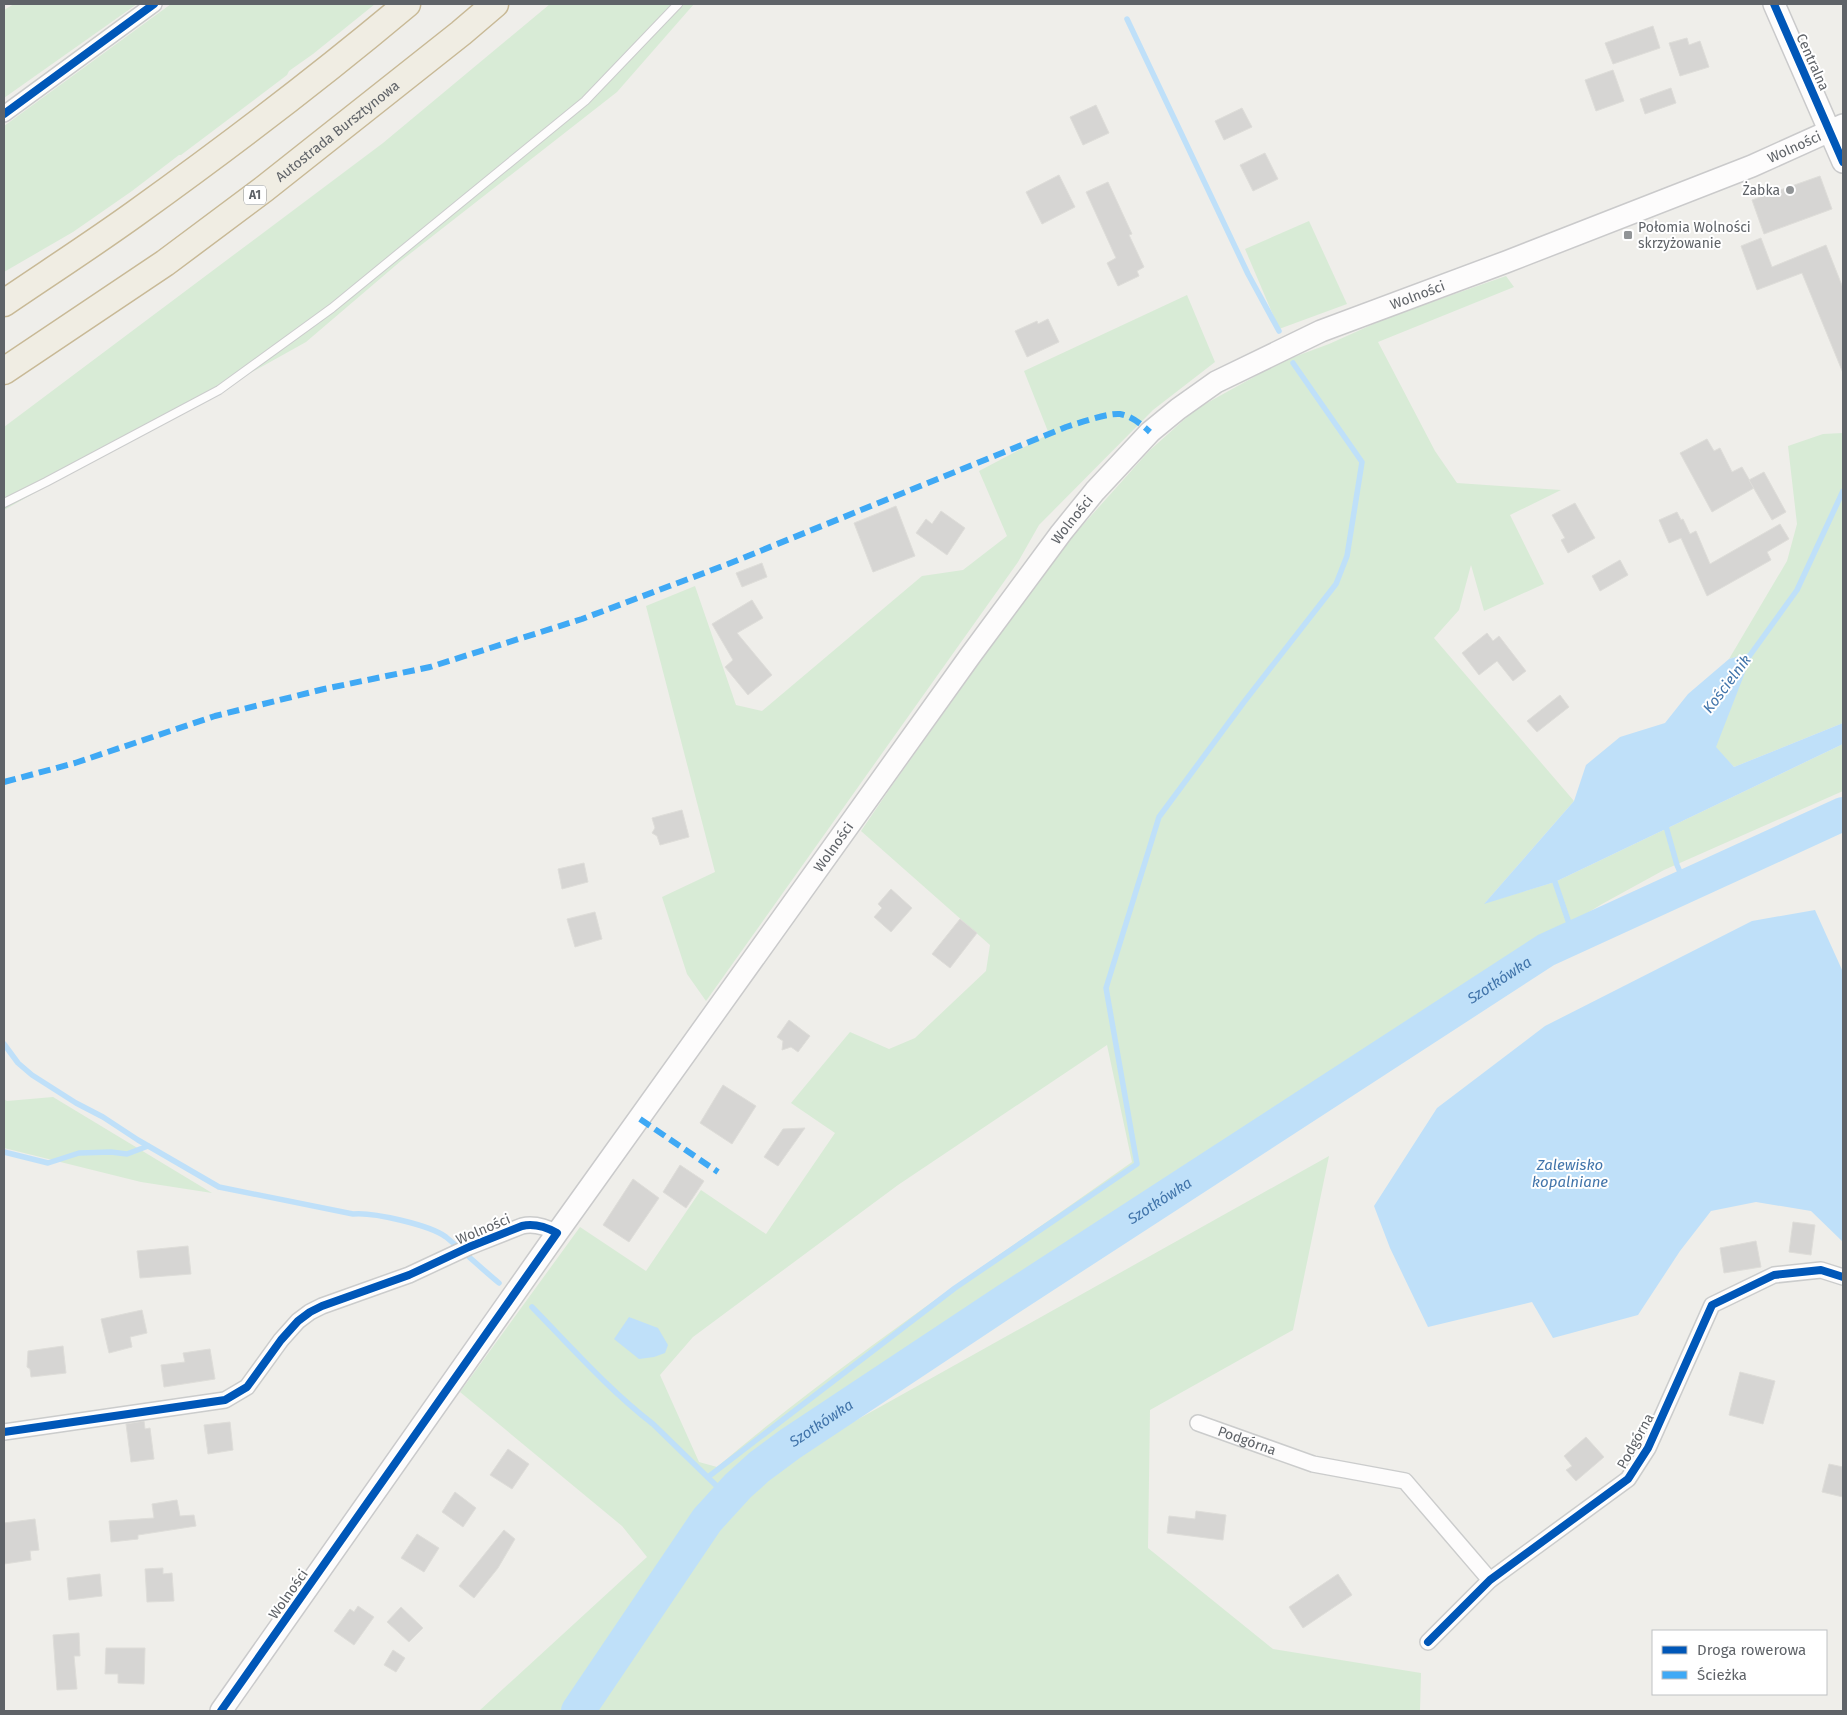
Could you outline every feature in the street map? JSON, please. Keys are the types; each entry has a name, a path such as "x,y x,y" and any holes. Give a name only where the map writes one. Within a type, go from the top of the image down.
{"highway":[{"path":"4,303 136,214 270,113 407,4"},
{"name":"Autostrada Bursztynowa","path":"4,371 164,263 264,189 495,4"}],"main road":[{"name":"Centralna","path":"1774,4 1836,128"},
{"path":"1836,128 1843,162"},
{"name":"Wolności","path":"221,1711 551,1230 1061,533 1095,491 1150,432 1216,382 1321,331 1752,166 1836,128"}],"street":[{"path":"4,114 154,4"},
{"name":"Wolności","path":"4,1432 225,1400 247,1387 281,1340 298,1321 310,1312 409,1275 469,1247 529,1224 551,1230"},
{"name":"Podgórna","path":"1428,1642 1490,1580 1628,1479 1648,1448 1712,1305 1774,1275 1821,1270 1843,1277"},
{"name":"Podgórna","path":"1198,1423 1313,1464 1405,1481 1490,1580"}],"lane":[{"path":"4,503 220,390 332,308 585,101 678,4"}],"green space":[{"path":"14,4 137,4 4,98 4,10"},
{"path":"171,4 375,4 289,71 287,75 132,191 73,232 4,272 4,126"},
{"path":"550,4 694,4 617,92 402,260 306,342 4,510 4,427 383,143"},
{"path":"1309,221 1347,304 1279,329 1245,249"},
{"path":"1506,276 1514,287 1378,342 1435,451 1457,483 1561,490 1510,515 1544,584 1484,611 1471,565 1459,610 1434,638 1574,801 1485,903 1555,882 1843,744 1843,791 1664,870 1602,904 1340,1064 1079,1247 739,1475 667,1563 567,1711 479,1711 647,1557 622,1526 460,1392 580,1227 646,1271 701,1190 766,1234 835,1133 791,1103 850,1032 889,1049 915,1038 986,971 990,945 861,831 1056,555 1149,451 1196,409 1283,361 1329,344 1389,317","holes":["1107,1045 1132,1162 817,1386 717,1467 699,1462 660,1375 693,1337 898,1185"]},
{"path":"1187,295 1215,362 1153,410 1039,525 1018,562 706,1001 687,974 662,897 715,872 646,606 695,586 736,705 762,711 922,576 963,570 1007,536 979,471 1049,434 1024,371"},
{"path":"1843,433 1843,723 1734,767 1715,747 1750,659 1786,608 1753,652 1729,659 1787,561 1797,524 1788,446 1823,434"},
{"path":"53,1097 212,1193 141,1182 4,1148 4,1099 7,1101"},
{"path":"1329,1156 1293,1330 1150,1410 1148,1548 1273,1649 1421,1673 1420,1711 589,1711 682,1569 734,1505 794,1455"}],"water":[{"path":"1753,652 1716,747 1734,767 1843,723 1843,744 1555,882 1484,904 1574,801 1586,765 1620,737 1665,723 1688,694 1729,659"},
{"name":"Zalewisko kopalniane","path":"1815,910 1843,972 1843,1242 1811,1211 1756,1202 1711,1211 1680,1251 1638,1315 1553,1338 1532,1302 1428,1327 1390,1248 1374,1206 1437,1108 1545,1026 1752,921"},
{"path":"629,1317 658,1328 668,1345 665,1353 639,1359 614,1339"}],"building":[{"path":"1653,26 1660,48 1613,64 1605,43"},
{"path":"1687,38 1689,45 1700,41 1709,67 1680,76 1669,43"},
{"path":"1613,70 1624,101 1596,111 1585,80"},
{"path":"1671,88 1676,103 1645,114 1640,99"},
{"path":"1096,105 1109,133 1083,145 1070,117"},
{"path":"1242,108 1252,127 1224,140 1215,121"},
{"path":"1265,153 1278,179 1253,191 1240,165"},
{"path":"1059,175 1075,207 1042,224 1026,192"},
{"path":"1820,176 1832,209 1764,234 1752,200"},
{"path":"1108,182 1132,234 1129,235 1144,267 1137,271 1139,276 1118,286 1107,263 1116,258 1086,192"},
{"path":"1761,238 1772,267 1826,245 1843,288 1843,373 1802,273 1757,290 1741,246"},
{"path":"1048,319 1059,342 1027,357 1015,331 1037,321 1038,324"},
{"path":"1707,439 1714,451 1720,448 1732,472 1742,467 1754,488 1712,512 1680,453"},
{"path":"1764,472 1786,512 1772,520 1749,480"},
{"path":"1575,503 1595,538 1568,553 1561,540 1565,538 1552,515"},
{"path":"896,506 915,556 873,572 854,523"},
{"path":"941,511 965,528 947,555 916,533 926,519 932,524"},
{"path":"1677,512 1681,520 1683,519 1690,534 1696,531 1710,564 1780,524 1789,539 1767,552 1771,560 1707,596 1681,538 1669,543 1659,520"},
{"path":"1620,560 1628,575 1600,591 1592,576"},
{"path":"762,563 767,577 742,587 736,573"},
{"path":"752,600 763,618 737,633 772,675 748,695 725,667 733,660 712,624"},
{"path":"1487,633 1493,641 1499,636 1526,671 1513,681 1497,661 1479,675 1462,653"},
{"path":"1560,695 1569,707 1537,732 1527,721"},
{"path":"682,810 689,837 660,845 657,836 652,833 655,828 652,818"},
{"path":"584,863 588,882 562,889 558,869"},
{"path":"891,889 912,908 891,932 874,917 882,908 878,904"},
{"path":"595,912 602,939 575,947 567,919"},
{"path":"960,919 977,933 950,968 932,954"},
{"path":"789,1020 810,1036 798,1052 791,1047 782,1050 783,1041 777,1037"},
{"path":"723,1085 756,1106 732,1144 700,1123"},
{"path":"805,1128 778,1166 764,1157 783,1129"},
{"path":"680,1165 704,1181 686,1208 663,1192"},
{"path":"633,1179 659,1198 629,1242 603,1225"},
{"path":"1793,1222 1815,1225 1811,1255 1789,1252"},
{"path":"1756,1241 1761,1267 1724,1273 1720,1248"},
{"path":"188,1246 191,1274 140,1278 137,1251"},
{"path":"142,1310 147,1333 130,1337 132,1347 109,1353 101,1319"},
{"path":"63,1346 66,1373 31,1377 30,1369 27,1367 28,1351"},
{"path":"210,1349 215,1379 164,1387 161,1365 185,1362 183,1353"},
{"path":"1740,1372 1775,1381 1763,1424 1729,1415"},
{"path":"144,1421 145,1429 150,1428 154,1459 131,1462 126,1424"},
{"path":"230,1422 233,1450 208,1454 204,1425"},
{"path":"1586,1437 1604,1457 1576,1481 1566,1470 1572,1466 1564,1456"},
{"path":"508,1449 529,1464 512,1489 490,1475"},
{"path":"1829,1464 1843,1467 1843,1497 1822,1492"},
{"path":"455,1492 476,1508 463,1527 442,1512"},
{"path":"177,1500 180,1516 194,1515 196,1526 138,1535 138,1539 111,1542 109,1521 154,1518 152,1504"},
{"path":"1196,1511 1226,1515 1223,1540 1167,1533 1169,1516 1195,1519"},
{"path":"35,1519 39,1550 30,1551 31,1560 4,1564 4,1523"},
{"path":"504,1530 515,1539 498,1568 474,1598 459,1586"},
{"path":"417,1534 439,1548 424,1572 401,1558"},
{"path":"163,1568 163,1574 172,1573 174,1601 147,1602 145,1569"},
{"path":"100,1574 102,1596 69,1600 67,1578"},
{"path":"1338,1574 1352,1595 1303,1628 1289,1607"},
{"path":"358,1606 374,1617 354,1645 334,1631 350,1609 354,1612"},
{"path":"401,1607 423,1628 409,1642 387,1622"},
{"path":"79,1633 80,1656 74,1656 77,1689 57,1690 53,1635"},
{"path":"106,1648 145,1648 144,1684 118,1683 118,1674 105,1674"},
{"path":"393,1650 405,1658 396,1672 384,1665"}],"waterway":[{"path":"1127,19 1248,274 1279,331"},
{"path":"708,1477 955,1288 1137,1164 1106,988 1159,817 1244,702 1336,584 1347,556 1362,462 1293,363"},
{"name":"Kościelnik","path":"1748,658 1797,590 1843,491"},
{"name":"Szotkówka","path":"578,1711 707,1520 738,1486 759,1467 790,1444 1007,1300 1546,950 1843,814"},
{"name":"Kościelnik","path":"1665,823 1677,865 1686,886"},
{"path":"1555,882 1574,938"},
{"path":"4,1044 18,1063 32,1075 219,1187 353,1214 387,1217 428,1228 446,1237 499,1283"},
{"path":"4,1152 48,1163 79,1153 111,1152 127,1154 148,1146"},
{"path":"532,1307 606,1383 653,1424 728,1497"}],"marked path":[{"path":"4,782 75,763 215,716 324,689 430,667 582,619 728,564 1085,421 1120,414 1133,419 1150,432"},
{"path":"640,1119 718,1172"}],"cycle path":[{"path":"4,114 154,4"},
{"path":"1774,4 1843,162"},
{"path":"4,1432 225,1400 247,1387 281,1340 298,1321 310,1312 409,1275 469,1247 522,1226 540,1226 557,1233 221,1711"},
{"path":"1428,1642 1490,1580 1628,1479 1648,1448 1712,1305 1774,1275 1821,1270 1843,1277"}],"place":[{"name":"Żabka","path":"1790,190"},
{"name":"Połomia Wolności skrzyżowanie","path":"1628,235"}]}
